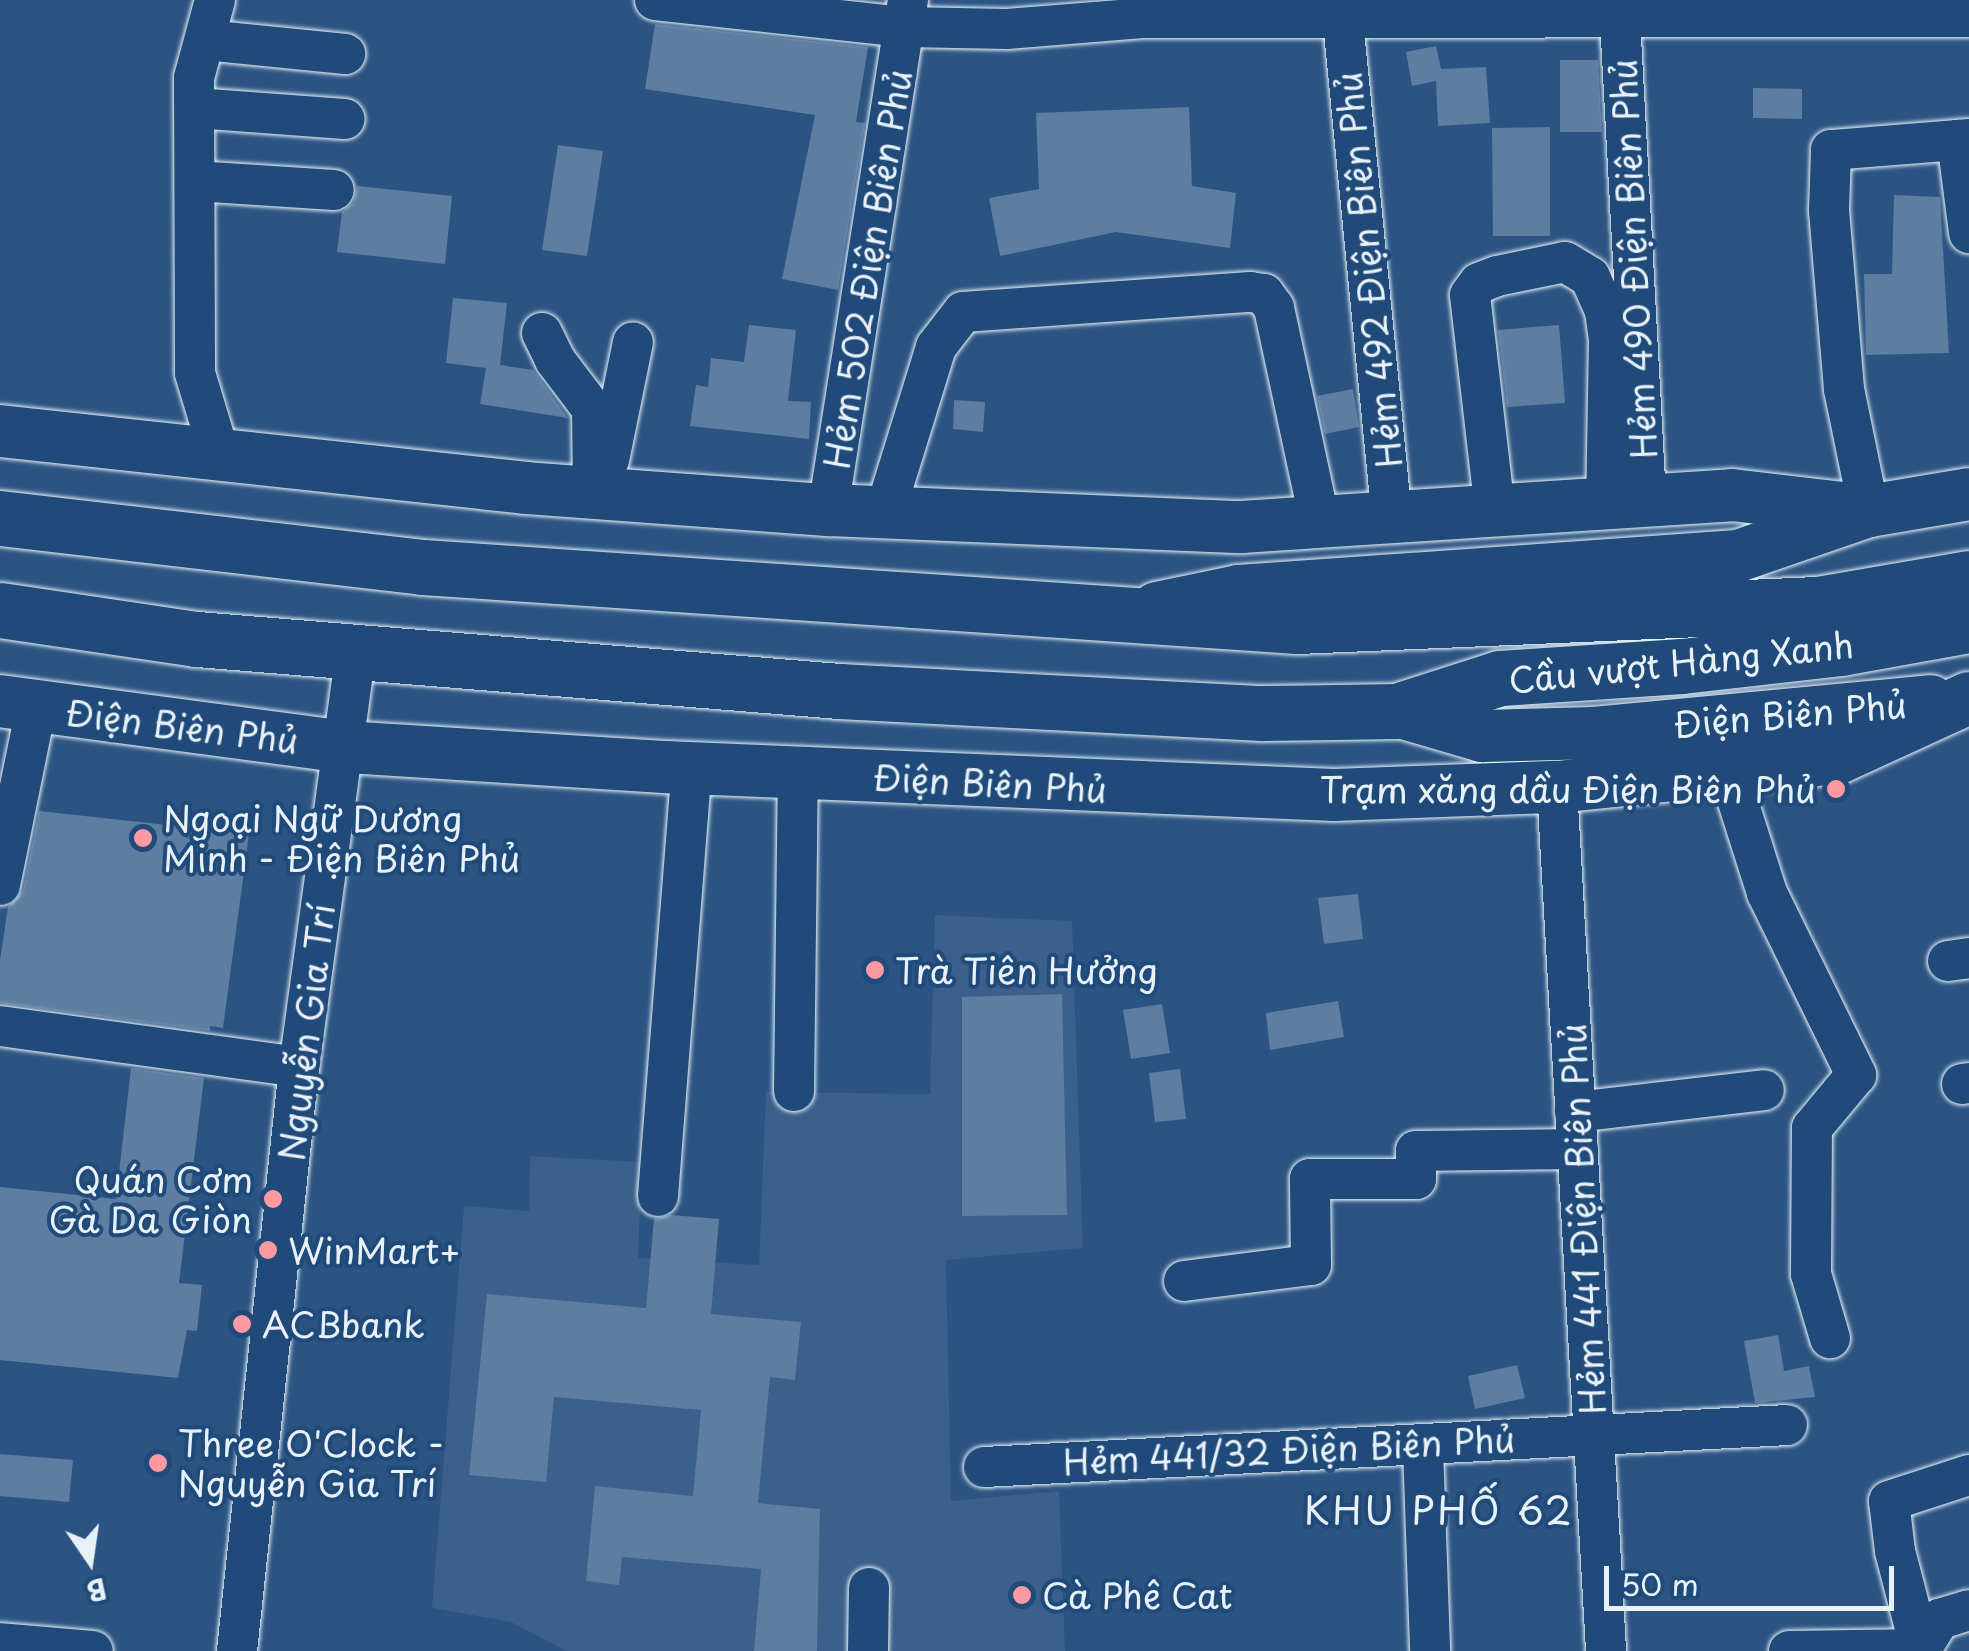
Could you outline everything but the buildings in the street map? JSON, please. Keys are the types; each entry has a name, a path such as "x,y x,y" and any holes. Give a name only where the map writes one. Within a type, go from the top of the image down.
{"highway":[{"path":"0,518 423,567 1134,613"},
{"name":"Cầu vượt Hàng Xanh","path":"1134,613 1296,626 1494,620 1818,604 1969,578"},
{"name":"Điện Biên Phủ","path":"0,610 196,639 839,691 1261,713 1396,711"},
{"name":"Cầu vượt Hàng Xanh","path":"1396,711 1500,678 1682,666 1842,648 1969,625"}],"main road":[{"path":"0,431 597,493 828,510 1241,527 1732,495 1869,511"},
{"path":"1134,613 1239,590 1738,556 1869,511 1969,494"},
{"name":"Điện Biên Phủ","path":"1396,711 1482,736 1594,732 1969,698"},
{"name":"Điện Biên Phủ","path":"18,704 346,746 798,774 1334,795 1556,787 1838,758 1969,698"}],"street":[{"path":"216,0 194,78 195,373 219,452"},
{"path":"655,0 906,14 1060,12 1143,18 1343,20 1579,10 1620,19 1969,17"},
{"name":"Hẻm 502 Điện Biên Phủ","path":"828,510 906,14"},
{"name":"Hẻm 490 Điện Biên Phủ","path":"1620,19 1626,501"},
{"name":"Hẻm 492 Điện Biên Phủ","path":"1343,20 1392,519"},
{"path":"204,40 345,54"},
{"path":"195,108 345,120"},
{"path":"1869,511 1844,389 1829,211 1831,150 1963,139 1969,233"},
{"path":"195,180 334,190"},
{"path":"1495,511 1470,294 1480,283 1497,276 1566,262 1590,277 1605,311 1626,501"},
{"path":"885,512 936,347 963,312 1250,292 1264,294 1274,308 1320,523"},
{"path":"542,333 555,360 592,410 597,493"},
{"path":"597,493 633,342"},
{"name":"Nguyễn Gia Trí","path":"237,1651 299,1067 356,652"},
{"path":"0,884 18,704"},
{"path":"658,1196 692,768"},
{"path":"1728,770 1767,894 1856,1075 1812,1128 1811,1274 1830,1338"},
{"path":"794,1090 798,774"},
{"name":"Hẻm 441 Điện Biên Phủ","path":"1556,787 1606,1651"},
{"path":"0,1026 299,1067"},
{"path":"1184,1280 1312,1265 1310,1180 1416,1179 1416,1151 1576,1131 1764,1090"},
{"name":"Hẻm 441/32 Điện Biên Phủ","path":"984,1467 1787,1425"},
{"path":"1423,1447 1430,1651"},
{"path":"1921,1650 1895,1551 1889,1501 1969,1476"},
{"path":"868,1651 869,1588"},
{"path":"1921,1650 1940,1619 1969,1610"},
{"path":"0,1643 93,1651"},
{"path":"1789,1651 1921,1650"}],"shaded area":[{"path":"935,915 1072,921 1083,1248 946,1260 951,1501 1059,1491 1065,1651 567,1651 511,1622 432,1608 464,1206 529,1211 530,1156 642,1162 638,1258 759,1265 766,1092 930,1094"}],"place":[{"name":"Trạm xăng dầu Điện Biên Phủ","path":"1836,789"},
{"name":"Ngoại Ngữ Dương Minh - Điện Biên Phủ","path":"143,838"},
{"name":"Trà Tiên Hưởng","path":"875,970"},
{"name":"Quán Cơm Gà Da Giòn","path":"273,1199"},
{"name":"WinMart+","path":"268,1250"},
{"name":"ACBbank","path":"242,1324"},
{"name":"Three O'Clock - Nguyễn Gia Trí","path":"158,1463"},
{"name":"Cà Phê Cat","path":"1022,1595"}],"district":[{"name":"KHU PHỐ 62","path":"1439,1510"}]}
